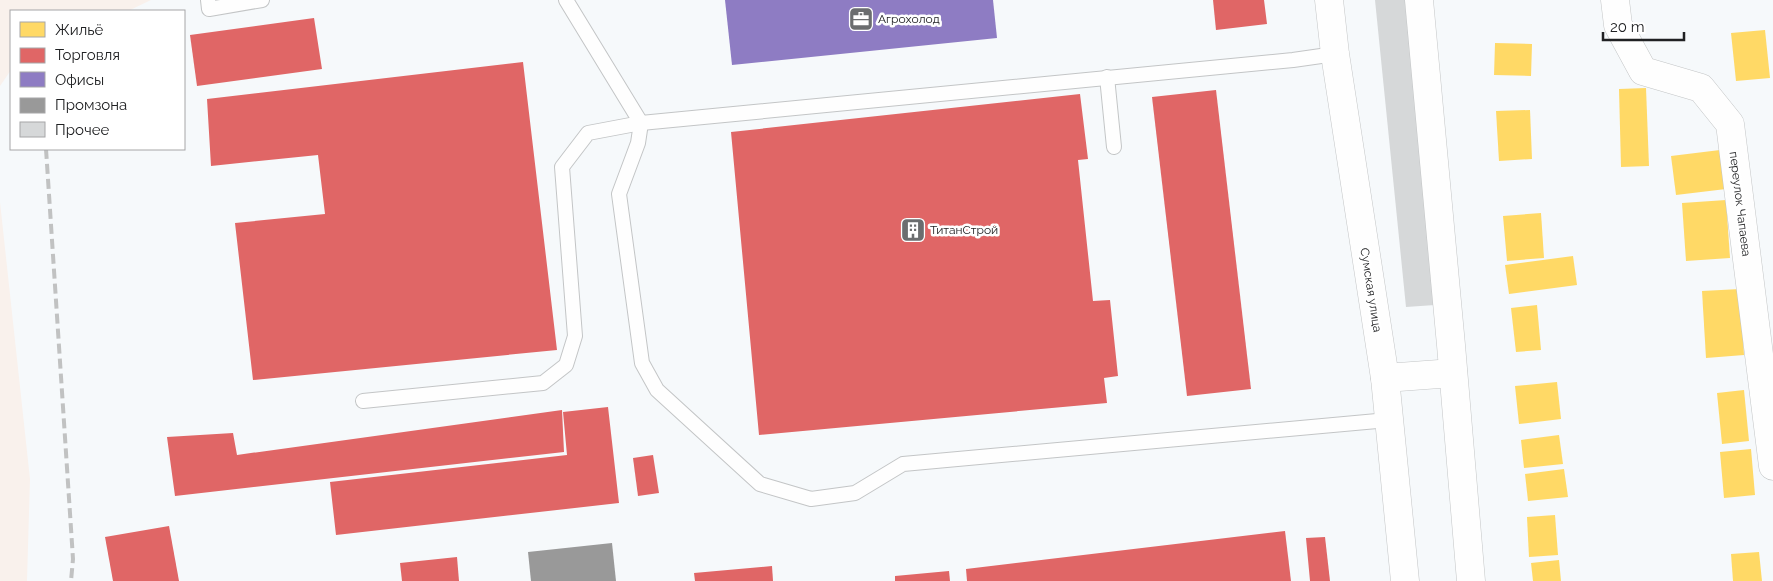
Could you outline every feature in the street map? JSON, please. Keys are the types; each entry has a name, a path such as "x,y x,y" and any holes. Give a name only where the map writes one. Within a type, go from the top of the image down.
{"street":[{"name":"Сумская улица","path":"1329,0 1335,54 1385,378 1406,581"},
{"path":"1418,0 1471,581"},
{"name":"переулок Чапаева","path":"1615,0 1618,25 1643,71 1701,88 1730,124 1773,466"},
{"path":"1385,378 1453,373"}],"lane":[{"path":"208,0 210,9 262,0"},
{"path":"566,0 640,123 638,143 619,194 642,363 657,390 760,484 810,499 855,493 903,464 1388,420"},
{"path":"363,401 543,383 566,365 575,336 562,167 588,133 640,123 1293,60 1335,54"},
{"path":"1107,77 1114,147"}],"shaded area":[{"path":"0,0 151,0 130,10 10,10 10,71 0,86"},
{"path":"0,202 30,479 27,581 0,581"}],"building: Жильё":[{"path":"1765,30 1770,78 1736,81 1731,33"},
{"path":"1495,43 1532,44 1531,76 1494,75"},
{"path":"1646,88 1649,166 1621,167 1619,89"},
{"path":"1530,110 1532,159 1499,161 1496,111"},
{"path":"1720,150 1726,189 1676,195 1671,156"},
{"path":"1726,200 1730,258 1686,261 1682,203"},
{"path":"1541,213 1544,258 1507,261 1503,216"},
{"path":"1573,256 1577,285 1509,294 1505,265"},
{"path":"1740,289 1744,355 1706,358 1702,291"},
{"path":"1537,305 1541,350 1516,352 1511,308"},
{"path":"1557,382 1561,419 1519,424 1515,386"},
{"path":"1744,390 1749,441 1722,444 1717,393"},
{"path":"1559,435 1563,464 1524,468 1521,440"},
{"path":"1751,449 1755,495 1724,498 1720,452"},
{"path":"1564,469 1568,497 1528,501 1525,474"},
{"path":"1555,515 1558,555 1529,557 1527,517"},
{"path":"1759,552 1762,581 1733,581 1731,554"},
{"path":"1559,560 1561,581 1533,581 1531,563"}],"building: Торговля":[{"path":"1213,0 1264,0 1267,24 1216,30"},
{"path":"314,18 322,69 197,86 190,35"},
{"path":"523,62 557,350 253,380 235,223 325,214 318,155 211,166 207,99"},
{"path":"1216,90 1251,389 1187,396 1152,97"},
{"name":"ТитанСтрой","path":"1080,94 1088,159 1078,160 1093,301 1110,300 1118,376 1104,378 1107,403 759,435 731,132"},
{"path":"608,407 619,503 336,535 330,482 567,455 563,412"},
{"path":"562,410 564,452 175,496 167,437 233,433 237,455"},
{"path":"653,455 659,493 638,496 633,458"},
{"path":"169,526 179,581 113,581 105,537"},
{"path":"1285,531 1291,581 967,581 966,569"},
{"path":"1325,537 1330,581 1310,581 1306,538"},
{"path":"457,557 459,581 402,581 400,563"},
{"path":"772,566 773,581 695,581 694,573"},
{"path":"949,571 950,581 895,581 895,576"}],"building: Офисы":[{"name":"Агрохолод","path":"725,0 993,0 997,38 732,65"}],"building: Промзона":[{"path":"612,543 616,581 531,581 528,552"}],"building: Прочее":[{"path":"1375,0 1405,0 1435,305 1406,307"}],"railway":[{"path":"46,150 73,559 71,581"}],"place":[{"name":"Агрохолод","path":"861,19"},
{"name":"ТитанСтрой","path":"913,230"}]}
